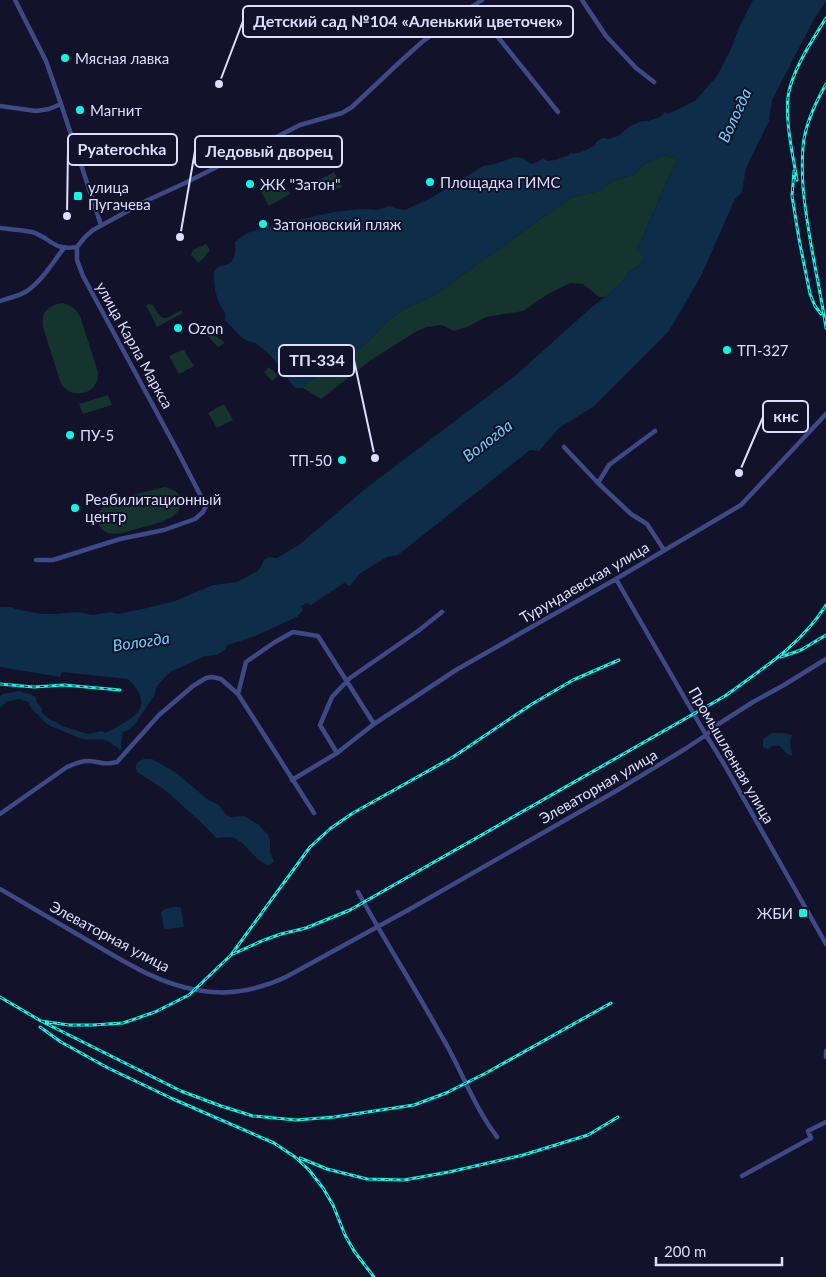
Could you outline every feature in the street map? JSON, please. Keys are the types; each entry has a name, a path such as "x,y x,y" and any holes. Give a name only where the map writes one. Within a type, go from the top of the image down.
{"street":[{"path":"15,0 46,61 101,225"},
{"path":"0,228 31,232 41,236 55,246 64,248 77,247 85,237 101,225 148,200 186,183 300,125 342,113 352,107 422,42 482,0"},
{"path":"582,0 611,41 636,68 654,82"},
{"path":"473,6 558,112"},
{"path":"0,106 36,111 62,104"},
{"name":"улица Карла Маркса","path":"36,560 53,560 120,539 164,530 195,519 203,512 206,506 83,276 78,260 77,247"},
{"path":"0,301 26,291 39,280 64,248"},
{"name":"Турундаевская улица","path":"292,780 336,753 374,724 456,670 741,505 826,414"},
{"path":"598,483 609,465 655,431"},
{"path":"564,447 630,514 648,524 664,550"},
{"name":"Промышленная улица","path":"616,579 826,944"},
{"path":"336,753 320,725 332,697 347,681 442,612"},
{"path":"238,694 246,662 293,632 318,636 374,724"},
{"name":"Элеваторная улица","path":"0,889 140,970 169,982 199,990 220,992 238,991 271,984 410,909 616,791 685,749 717,725 826,659"},
{"path":"0,814 67,767 78,762 89,761 107,765 117,762 159,715 193,686 206,678 212,677 221,678 238,694 314,813"},
{"path":"358,892 454,1057 477,1105 497,1136"},
{"path":"826,1051 826,1057"},
{"path":"742,1176 811,1138 808,1132 826,1122"}],"green space":[{"path":"665,155 677,159 637,250 644,256 639,266 630,271 618,287 605,297 599,297 583,284 570,283 548,294 523,311 486,317 467,327 454,331 442,325 427,327 417,331 371,360 321,399 303,388 308,381 330,371 370,340 387,321 406,308 433,296 570,198 599,191 613,181 635,174 644,164"},
{"path":"334,172 342,186 341,188 316,191 312,184"},
{"path":"281,178 290,194 269,206 260,190"},
{"path":"206,244 210,250 199,263 191,255 193,250"},
{"path":"62,303 72,307 80,316 98,372 95,386 85,393 72,392 61,384 43,327 43,317 46,311 52,306"},
{"path":"146,305 153,305 159,315 165,318 181,310 183,313 157,327"},
{"path":"206,333 217,337 225,343 218,347"},
{"path":"184,350 194,366 179,374 169,356"},
{"path":"269,367 278,376 272,381 264,372"},
{"path":"108,395 112,405 83,414 79,404"},
{"path":"224,404 233,420 217,428 208,413"},
{"path":"165,487 176,491 180,497 181,505 173,516 157,523 117,534 107,533 100,527 98,519 100,510 107,504 128,496"}],"water":[{"name":"Вологда","path":"753,0 826,1 813,21 772,100 769,121 746,168 742,192 735,199 701,276 669,331 593,407 559,428 539,451 530,450 398,555 387,557 359,574 350,586 344,583 311,605 307,603 301,606 303,610 297,617 255,636 228,645 225,650 216,655 205,656 170,672 157,686 154,696 135,724 123,732 121,751 106,740 79,738 52,727 45,722 33,704 50,720 62,726 88,734 102,731 105,733 132,718 141,706 141,698 137,689 128,679 62,672 60,677 0,667 0,607 12,607 42,614 78,612 93,615 111,612 117,614 147,608 175,601 213,585 237,582 259,570 264,560 268,557 277,558 299,545 365,489 516,375 593,306 618,287 630,271 639,266 643,256 637,250 677,159 665,155 644,164 635,174 613,181 599,191 570,198 433,296 406,308 387,321 370,340 330,371 308,381 303,388 295,388 266,351 255,343 241,337 225,320 225,313 216,293 214,272 218,267 228,264 233,260 235,242 247,233 266,227 334,212 362,209 377,210 390,206 405,210 429,199 483,166 514,157 523,158 531,164 543,158 547,161 555,160 569,155 569,153 586,150 596,145 596,142 603,138 608,139 618,136 630,126 642,121 660,117 665,112 668,114 695,101 717,76"},
{"path":"772,733 792,735 790,742 791,756 780,746 772,746 768,749 763,747 763,739"},
{"path":"144,759 152,759 175,772 207,799 219,805 226,815 231,817 244,816 259,825 268,835 270,853 274,861 270,865 261,862 245,845 234,838 216,838 165,790 137,772 137,764"},
{"path":"173,907 181,908 184,927 166,929 164,928 161,912"}],"waterway":[{"path":"0,703 4,698 19,695 32,699 33,704 38,710"}],"railway":[{"path":"797,180 788,127 788,97 793,77 826,18"},
{"path":"826,84 816,102 809,121 804,140 802,160 807,223 826,328"},
{"path":"794,171 792,196 799,239 810,294 821,314"},
{"path":"233,954 264,940 306,928 350,910 725,696 767,666 793,644 826,605"},
{"path":"781,657 801,650 826,635"},
{"path":"41,1021 69,1025 123,1023 155,1012 189,995 231,955 310,847 331,828 353,813 453,757 532,704 573,680 619,660"},
{"path":"0,684 34,687 64,685 120,690"},
{"path":"0,997 41,1021 181,1091 253,1116 296,1120 334,1117 414,1105 446,1093 486,1073 611,1003"},
{"path":"40,1027 61,1042 108,1068 274,1143 295,1157 309,1170 323,1188 354,1251 374,1277"},
{"path":"300,1158 327,1169 367,1179 404,1180 523,1155 588,1135 618,1117"}],"place":[{"name":"Мясная лавка","path":"65,58"},
{"name":"Детский сад №104 «Аленький цветочек»","path":"219,84"},
{"name":"Магнит","path":"80,110"},
{"name":"Площадка ГИМС","path":"430,182"},
{"name":"ЖК \"Затон\"","path":"250,184"},
{"name":"улица Пугачева","path":"78,196"},
{"name":"Pyaterochka","path":"67,216"},
{"name":"Затоновский пляж","path":"263,224"},
{"name":"Ледовый дворец","path":"180,237"},
{"name":"Ozon","path":"178,328"},
{"name":"ТП-327","path":"727,350"},
{"name":"ПУ-5","path":"70,435"},
{"name":"ТП-334","path":"375,458"},
{"name":"ТП-50","path":"342,460"},
{"name":"кнс","path":"739,473"},
{"name":"Реабилитационный центр","path":"75,508"},
{"name":"ЖБИ","path":"803,913"}]}
